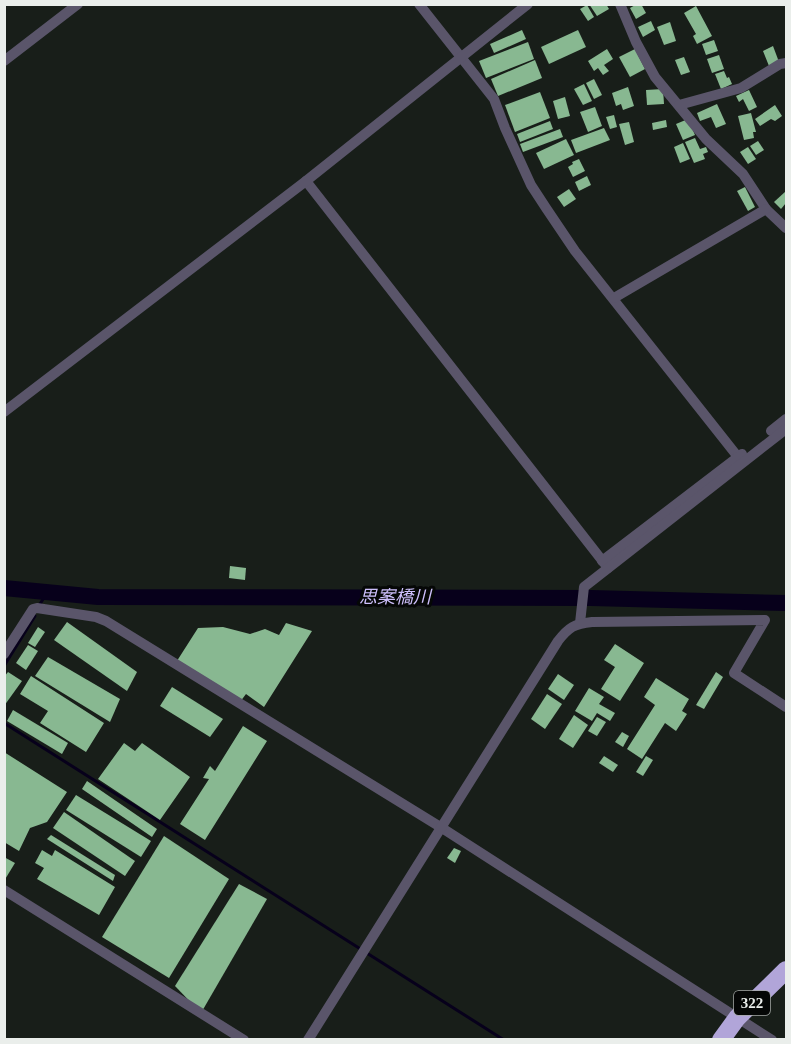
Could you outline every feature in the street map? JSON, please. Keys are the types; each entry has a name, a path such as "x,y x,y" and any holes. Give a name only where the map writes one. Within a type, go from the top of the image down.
{"highway":[{"name":"322","path":"721,1040 737,1018 786,970"}],"street":[{"path":"4,62 78,4"},
{"path":"419,4 494,99 531,185 575,251 738,457"},
{"path":"4,412 306,181 528,4"},
{"path":"620,4 636,42 655,77 706,139 743,174 766,209 786,228"},
{"path":"679,105 741,88 780,64 786,63"},
{"path":"306,181 605,565"},
{"path":"614,298 766,209"},
{"path":"308,1040 558,641 580,619 584,587 605,565 786,419"},
{"path":"605,565 786,429"},
{"path":"4,654 33,609 85,615 106,621 442,828 771,1040"},
{"path":"580,619 592,622 765,620 734,674 786,706"},
{"path":"4,890 244,1040"}],"building":[{"path":"589,4 606,4 609,9 597,16"},
{"path":"641,4 646,13 636,19 630,8"},
{"path":"587,5 594,17 588,21 580,9"},
{"path":"696,6 712,36 697,44 693,36 696,34 684,13"},
{"path":"651,21 655,30 643,37 638,27"},
{"path":"670,22 676,41 664,45 657,27"},
{"path":"522,30 526,39 494,53 490,44"},
{"path":"578,30 586,47 549,64 541,47"},
{"path":"714,40 718,51 706,55 702,44"},
{"path":"528,42 534,59 486,78 479,61"},
{"path":"773,46 779,62 769,66 763,51"},
{"path":"607,49 613,59 604,65 609,71 603,75 598,68 594,71 588,61"},
{"path":"635,49 645,69 630,77 619,57"},
{"path":"719,55 724,69 712,73 707,59"},
{"path":"684,57 690,72 681,75 675,60"},
{"path":"535,60 542,78 498,96 491,79"},
{"path":"724,71 732,84 721,89 715,74"},
{"path":"594,79 602,95 594,99 586,83"},
{"path":"584,84 592,101 583,105 574,89"},
{"path":"628,87 634,106 623,110 621,104 616,106 612,93"},
{"path":"663,89 664,104 647,105 646,90"},
{"path":"749,90 757,107 749,111 743,99 739,102 736,96"},
{"path":"540,92 550,118 515,132 505,105"},
{"path":"565,97 570,116 558,119 553,101"},
{"path":"717,104 726,124 716,128 711,117 700,121 697,113"},
{"path":"775,105 782,116 775,121 771,119 760,126 755,119"},
{"path":"595,107 602,126 588,132 580,112"},
{"path":"751,113 756,132 753,132 754,138 744,140 738,116"},
{"path":"614,115 617,127 610,129 606,117"},
{"path":"688,119 695,135 683,140 676,124"},
{"path":"666,120 667,127 653,130 652,123"},
{"path":"550,121 553,129 520,142 517,134"},
{"path":"629,122 634,142 625,145 619,124"},
{"path":"604,128 610,140 576,153 571,140"},
{"path":"560,129 563,137 523,152 520,144"},
{"path":"695,138 700,149 706,147 708,152 703,154 705,159 694,163 685,142"},
{"path":"566,139 574,155 544,169 536,153"},
{"path":"758,141 764,150 756,155 750,146"},
{"path":"683,143 690,159 680,163 674,147"},
{"path":"748,147 756,159 748,164 740,152"},
{"path":"579,159 585,171 573,177 568,167"},
{"path":"587,176 591,185 579,191 575,182"},
{"path":"745,187 755,207 748,211 737,191"},
{"path":"569,189 576,199 564,207 557,197"},
{"path":"786,191 786,203 781,209 774,202"},
{"path":"230,566 246,568 245,580 229,578"},
{"path":"67,622 137,672 127,691 54,640"},
{"path":"286,623 312,631 264,707 246,694 240,702 175,664 198,628 223,627 250,634 265,629 279,635"},
{"path":"38,627 45,632 35,647 28,643"},
{"path":"615,644 644,663 620,701 601,689 615,667 604,660"},
{"path":"28,645 38,651 26,670 16,663"},
{"path":"48,657 120,699 110,722 35,676"},
{"path":"8,672 22,681 4,706 4,677"},
{"path":"716,672 723,677 704,709 696,705"},
{"path":"558,674 574,685 564,700 548,689"},
{"path":"31,676 104,723 86,752 40,723 48,711 20,694"},
{"path":"656,678 689,699 682,711 687,714 676,731 665,723 642,759 627,749 655,705 644,697"},
{"path":"172,687 223,719 210,737 160,706"},
{"path":"589,688 604,697 599,704 615,713 610,721 597,713 592,721 575,711"},
{"path":"547,694 562,704 545,729 531,719"},
{"path":"13,710 68,743 62,754 7,721"},
{"path":"574,715 588,725 573,748 559,739"},
{"path":"597,717 606,722 597,736 588,731"},
{"path":"243,726 267,741 205,840 180,824 209,779 203,778 210,766 215,771"},
{"path":"622,732 629,736 623,747 615,742"},
{"path":"124,743 135,751 142,743 190,777 160,820 98,779"},
{"path":"4,752 67,792 47,822 30,828 19,851 4,842"},
{"path":"604,756 618,765 613,772 599,763"},
{"path":"646,756 653,760 643,776 636,772"},
{"path":"87,781 157,829 152,837 82,789"},
{"path":"76,795 151,841 141,857 66,810"},
{"path":"64,812 135,861 125,876 53,828"},
{"path":"51,835 115,875 113,881 47,839"},
{"path":"164,836 229,879 169,978 102,937"},
{"path":"454,848 461,851 455,863 447,858"},
{"path":"42,850 52,856 55,850 115,887 99,915 37,879 44,868 35,863"},
{"path":"4,857 15,863 4,881"},
{"path":"239,884 267,899 201,1013 175,986"}],"waterway":[{"name":"思案橋川","path":"4,588 98,597 591,598 786,603"},
{"path":"40,604 47,593"},
{"path":"4,666 35,616"},
{"path":"4,723 504,1040"}]}
